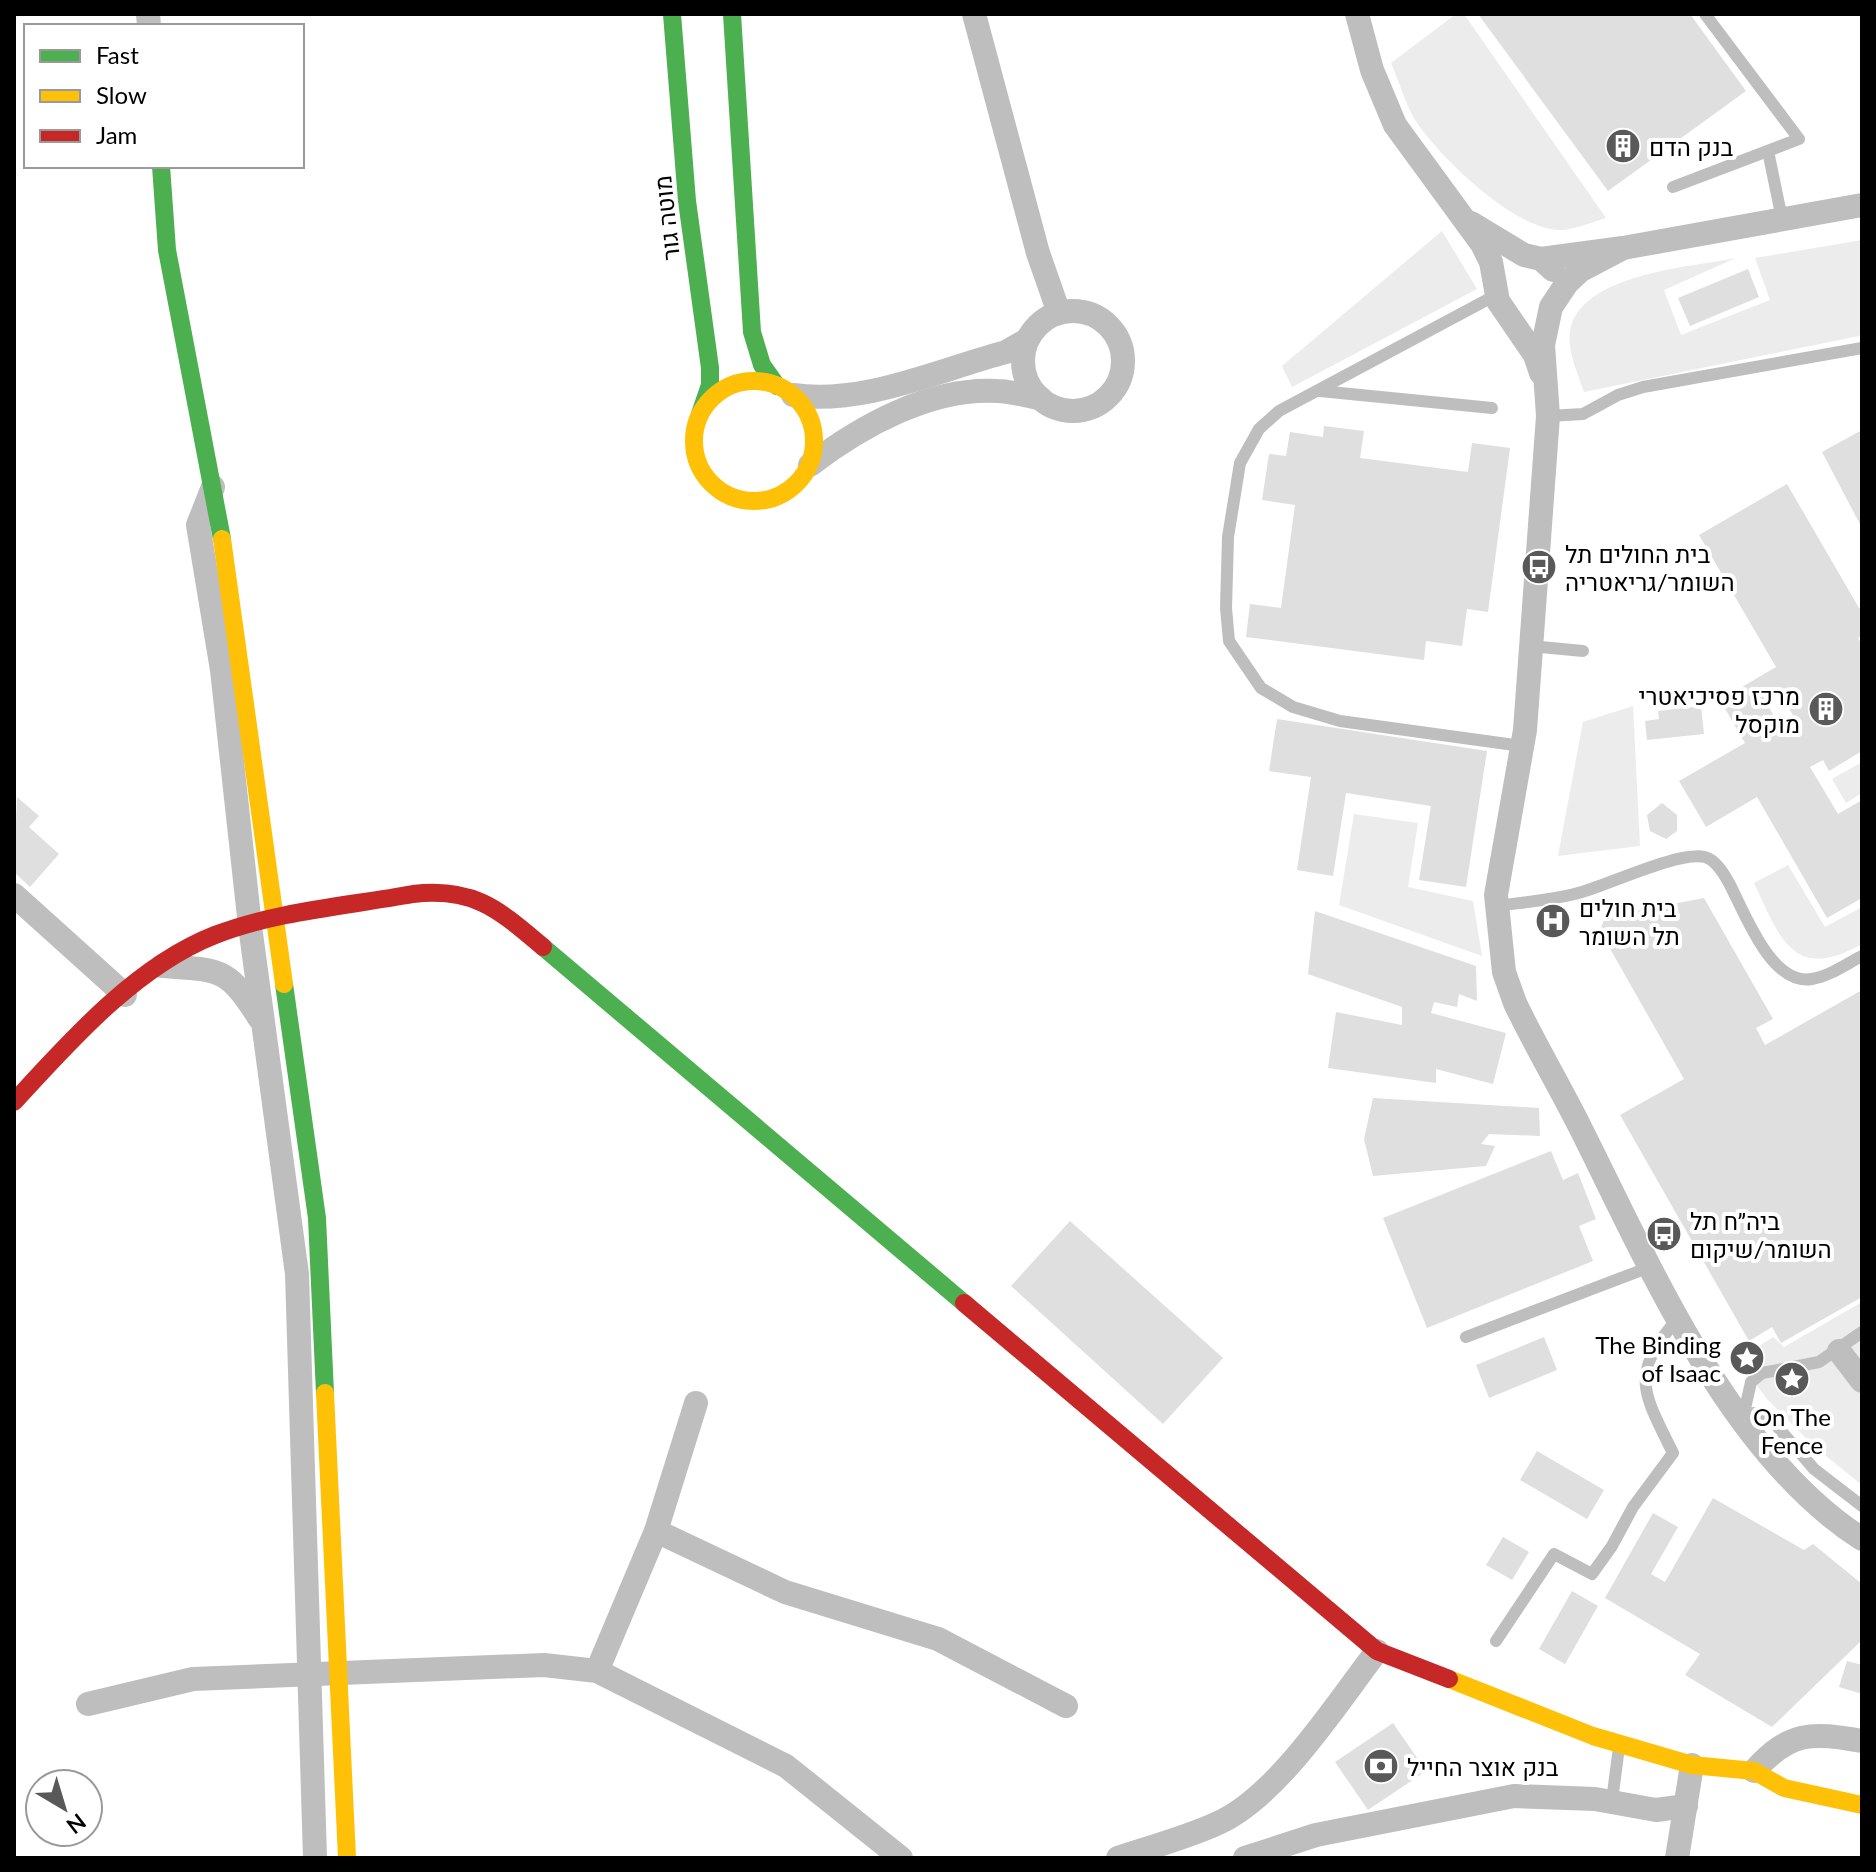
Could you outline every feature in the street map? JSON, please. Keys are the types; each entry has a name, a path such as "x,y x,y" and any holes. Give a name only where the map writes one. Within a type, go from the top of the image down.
{"street":[{"name":"מוטה גור","path":"672,14 687,201 710,368 710,385 693,440 697,462 714,487 730,497 749,502 769,500 787,492 810,465"},
{"path":"732,14 748,217 752,332 762,365 810,416 815,434 810,465"},
{"path":"974,14 1038,253 1059,313"},
{"path":"1357,14 1372,70 1395,125 1469,222 1491,262 1499,299 1535,355 1545,386"},
{"path":"161,168 167,250 214,485 317,1218 347,1858"},
{"path":"1499,299 1501,268 1532,257 1623,248 1862,205"},
{"path":"1469,222 1554,271 1554,302 1543,345 1548,416 1522,746 1497,906 1504,972 1515,1003 1650,1267 1740,1414 1786,1475 1862,1539"},
{"path":"1499,299 1526,319 1554,302 1581,270 1623,248"},
{"path":"810,465 863,429 918,405 967,392 999,391 1040,398 1059,409 1085,409 1104,399 1121,373 1119,341 1107,324 1079,311 1059,313 1035,328 1027,340 1023,369 1028,383 1040,398"},
{"path":"700,414 709,400 737,383 748,381 818,399 860,394 1006,352 1027,340"},
{"path":"214,485 198,525 222,670 250,926 297,1274 315,1858"},
{"path":"14,1102 125,995 198,943 277,918 436,890 463,892 492,904 1377,1651 1619,1743 1692,1765 1754,1771 1784,1788 1862,1805"},
{"path":"14,895 125,995"},
{"path":"162,966 209,969 225,975 238,985 265,1029"},
{"path":"1839,1351 1862,1381"},
{"path":"597,1671 656,1531 696,1403"},
{"path":"656,1531 785,1592 938,1639 1066,1706"},
{"path":"1118,1858 1219,1824 1254,1798 1293,1761 1377,1651"},
{"path":"88,1704 193,1679 544,1665 597,1671 786,1766 901,1858"},
{"path":"1754,1771 1771,1753 1794,1738 1823,1734 1862,1741"},
{"path":"1677,1858 1692,1765"},
{"path":"1245,1858 1316,1835 1514,1796 1595,1799 1656,1810 1686,1806"}],"lane":[{"path":"1673,187 1799,139 1705,14"},
{"path":"1768,151 1782,219"},
{"path":"1499,299 1279,411 1259,429 1240,463 1228,537 1226,608 1229,641 1261,688 1293,707 1340,721 1522,746"},
{"path":"1548,416 1583,414 1618,395 1643,387 1862,348"},
{"path":"1318,391 1492,408"},
{"path":"1530,646 1583,651"},
{"path":"1497,906 1579,893 1654,867 1704,857 1714,862 1727,878 1768,957 1792,977 1810,979 1862,956"},
{"path":"1466,1337 1650,1267"},
{"path":"1496,1641 1554,1554 1592,1574 1612,1546 1633,1507 1673,1453 1647,1400 1646,1371 1652,1348 1679,1317"},
{"path":"1862,1332 1839,1351 1800,1367 1762,1373 1751,1382 1740,1414 1769,1417 1814,1469 1862,1506"},
{"path":"1613,1793 1619,1743"}],"shaded area":[{"path":"1456,14 1464,14 1606,218 1564,230 1545,228 1525,220 1481,190 1426,136 1411,113 1391,63"},
{"path":"1442,231 1477,289 1292,387 1282,366"},
{"path":"1862,240 1862,332 1859,336 1584,392 1572,355 1570,332 1578,313 1593,297 1614,285 1666,270 1736,258 1664,290 1681,335 1770,300 1755,258"},
{"path":"1633,706 1640,846 1558,856 1583,722"},
{"path":"1862,762 1862,793 1846,803 1832,779"},
{"path":"1354,814 1418,823 1408,887 1473,901 1482,956 1339,905"},
{"path":"1788,865 1825,927 1862,907 1862,944 1839,955 1820,959 1804,956 1792,949 1781,937 1754,883"},
{"path":"1862,1302 1862,1485 1816,1448 1767,1399 1738,1360 1773,1337 1784,1347"}],"building":[{"name":"בנק הדם","path":"1478,14 1690,14 1746,91 1608,191"},
{"path":"1748,269 1759,297 1690,326 1678,298"},
{"path":"1324,426 1364,431 1360,458 1468,472 1472,443 1510,448 1488,612 1467,609 1462,646 1426,641 1424,660 1246,637 1250,604 1281,608 1295,505 1262,500 1269,454 1286,456 1290,432 1323,437"},
{"path":"1862,430 1862,528 1822,452"},
{"name":"מרכז פסיכיאטרי מוקסל","path":"1787,484 1859,608 1862,607 1862,636 1858,638 1862,645 1862,751 1829,771 1823,760 1810,767 1838,814 1862,800 1862,898 1827,918 1757,797 1706,827 1679,781 1745,743 1720,700 1776,667 1699,535","holes":["1777,688 1794,717 1779,726 1763,696"]},
{"path":"1701,706 1704,734 1647,740 1645,721 1659,719 1658,711"},
{"path":"1277,719 1487,751 1466,887 1419,880 1431,806 1346,793 1333,876 1297,870 1311,777 1269,771"},
{"path":"17,797 39,816 29,827 59,854 30,887 14,872"},
{"path":"1662,803 1677,815 1677,831 1666,839 1650,831 1647,815"},
{"path":"1704,898 1773,1019 1756,1028 1765,1045 1862,990 1862,1297 1781,1343 1772,1327 1749,1341 1620,1115 1684,1079 1600,931 1605,917"},
{"path":"1315,911 1476,966 1477,1001 1459,994 1457,1007 1434,1002 1431,1013 1506,1033 1493,1084 1436,1069 1436,1083 1328,1068 1336,1012 1402,1025 1402,1007 1308,974"},
{"path":"1373,1098 1539,1108 1540,1136 1489,1134 1481,1144 1495,1146 1486,1166 1373,1176 1364,1139"},
{"path":"1551,1151 1563,1180 1578,1173 1596,1219 1579,1226 1593,1261 1427,1328 1383,1218"},
{"path":"1070,1221 1223,1358 1163,1424 1011,1286"},
{"path":"1544,1337 1557,1370 1489,1398 1476,1365"},
{"path":"1537,1451 1604,1490 1587,1519 1520,1480"},
{"path":"1713,1498 1804,1550 1813,1544 1862,1584 1862,1640 1772,1727 1685,1675 1700,1654 1605,1598 1653,1513 1678,1527 1651,1574 1665,1582"},
{"path":"1503,1537 1529,1552 1512,1580 1486,1565"},
{"path":"1572,1591 1598,1606 1565,1664 1539,1649"},
{"path":"1847,1661 1862,1665 1862,1694 1839,1687"},
{"name":"בנק אוצר החייל","path":"1393,1723 1426,1771 1368,1810 1335,1762"}],"traffic: fast":[{"path":"672,14 687,201 710,368 710,385 700,414"},
{"path":"732,14 752,332 762,365 777,386"},
{"path":"161,168 167,250 222,539"},
{"path":"543,947 964,1303"},
{"path":"284,984 317,1218 325,1393"}],"traffic: slow":[{"path":"754,381 777,385 797,398 810,418 814,441 810,464 797,484 777,497 754,501 731,497 711,484 698,464 694,441 698,418 711,398 731,385 754,381"},
{"path":"222,539 284,984"},
{"path":"325,1393 347,1858"},
{"path":"1449,1679 1593,1736 1692,1765 1754,1771 1784,1788 1862,1805"}],"traffic: jam":[{"path":"14,1102 81,1031 131,985 186,949 239,927 313,910 413,894 453,894 470,898 499,912 543,947"},
{"path":"964,1303 1377,1651 1449,1679"}],"place":[{"name":"בנק הדם","path":"1623,146"},
{"name":"בית החולים תל השומר/גריאטריה","path":"1539,567"},
{"name":"מרכז פסיכיאטרי מוקסל","path":"1826,709"},
{"name":"בית חולים תל השומר","path":"1553,921"},
{"name":"ביה״ח תל השומר/שיקום","path":"1664,1234"},
{"name":"The Binding of Isaac","path":"1747,1358"},
{"name":"On The Fence","path":"1792,1379"},
{"name":"בנק אוצר החייל","path":"1381,1766"}]}
